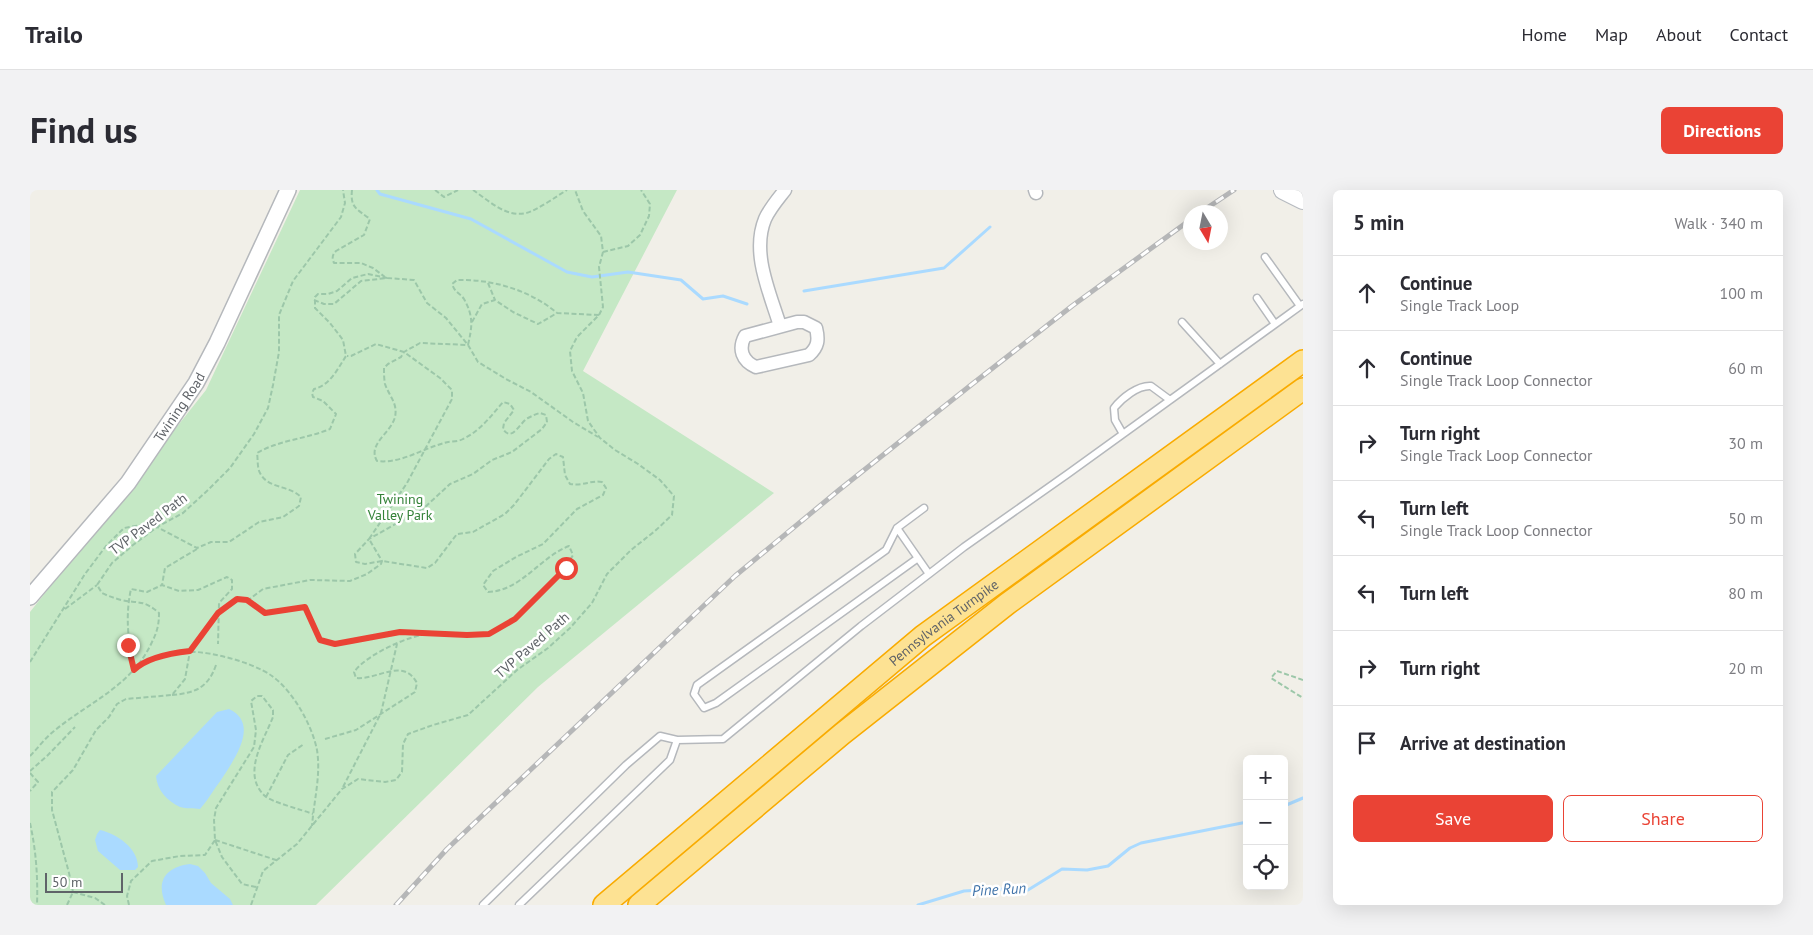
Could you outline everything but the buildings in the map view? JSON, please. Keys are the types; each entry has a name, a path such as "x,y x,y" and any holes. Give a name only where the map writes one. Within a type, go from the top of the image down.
{"highway":[{"name":"Pennsylvania Turnpike","path":"604,905 923,636 1303,361"},
{"name":"Pennsylvania Turnpike","path":"639,905 842,734 1008,604 1303,389"}],"main road":[{"path":"1283,190 1303,200"}],"street":[{"name":"Twining Road","path":"30,597 128,483 196,383 217,343 288,190"},
{"path":"780,326 761,260 760,240 765,219 785,190"},
{"path":"804,322 812,325 816,328 818,335 816,349 809,355 762,366 756,367 748,364 741,350 741,344 745,336 780,326 804,322"}],"lane":[{"path":"483,905 626,765 660,736 677,740 723,739 861,626 964,547 1302,305 1265,257"},
{"path":"1256,298 1275,324"},
{"path":"1182,322 1220,364"},
{"path":"1123,434 1115,420 1114,408 1140,387 1151,386 1170,400"},
{"path":"918,558 716,703 704,708 694,694 697,685 886,550 897,528 924,508"},
{"path":"897,528 929,574"},
{"path":"519,905 670,760 677,740"}],"path":[{"name":"TVP Paved Path","path":"63,610 97,585 112,563 157,527 183,513 208,490 230,468 254,434 268,408 273,385 279,352 279,315 293,281 341,217 345,203 343,190"},
{"path":"352,190 351,201 354,207 370,219 364,235 336,250 332,259 334,263 361,263 373,268 387,278"},
{"path":"435,190 444,197 458,190"},
{"path":"473,190 498,207 511,213 526,213 568,190"},
{"path":"488,282 495,300 513,312 538,324 557,313 599,315 603,306 599,267 603,252 601,236 583,211 575,190"},
{"path":"603,252 628,246 640,235 649,216 650,204 641,190"},
{"path":"162,585 165,568 197,548 211,542 229,542 259,522 283,517 299,506 301,497 296,492 271,484 260,472 257,452 268,446 313,436 330,429 336,414 323,401 314,397 312,393 314,389 322,387 333,376 346,356 342,340 330,323 319,314 315,308 314,300 318,294 338,291 352,278 368,274 387,278 414,280 427,303 446,318 468,345 478,362 531,392 573,422 600,438"},
{"path":"314,300 324,304 334,304 361,281 387,278"},
{"path":"472,322 463,298 454,291 452,284 457,280 496,283 544,302 557,313"},
{"path":"468,345 472,322 482,304 495,300"},
{"name":"TVP Paved Path","path":"250,905 263,871 297,844 342,789 358,779 385,782 396,780 402,772 403,744 408,734 468,716 517,670 548,648 570,628 592,603 607,574 631,550 672,515 674,496 660,480 600,438 588,421 583,393 572,371 570,351 576,337 599,315"},
{"path":"172,695 185,679 190,651 218,613 237,599 247,600 265,613 305,607 320,640 335,644 400,632 489,634 515,619 566,568 573,555 569,546 543,560 518,582 498,592 488,592 483,585 493,571 543,544 578,510 603,495 606,488 602,482 595,480 580,485 570,484 565,475 563,457 556,454 549,459 505,514 473,532 457,534 435,563 427,568 382,561 365,564 356,562 355,554 370,540 424,508 450,484 473,474 492,460 512,452 542,429 547,422 546,415 540,413 528,418 515,432 510,434 505,432 503,429 504,423 514,410 510,404 503,402 484,425 462,440 446,442 403,458 386,462 377,461 374,456 374,449 395,418 395,407 386,385 384,368 401,357 404,352 420,343 468,345"},
{"path":"346,356 352,356 376,344 404,352 440,378 452,390 452,399 407,483 370,540"},
{"path":"30,662 85,574 106,546 124,528 146,524 157,527 197,548"},
{"path":"370,540 382,561"},
{"path":"247,600 263,589 310,580 350,580 367,574 381,564 382,561"},
{"path":"134,670 128,645 128,600 131,589 147,592 162,585 179,591 198,590 227,577 232,580 232,589 219,603 218,644"},
{"path":"30,756 53,732 92,705 140,664 160,626 158,613 152,607 138,601 102,593 97,585"},
{"path":"325,740 356,730 415,692 417,683 413,675 398,670 365,679 356,678 354,672 360,664 397,644 433,633"},
{"path":"342,789 381,713 397,644"},
{"path":"140,664 173,652 190,651 236,660 272,676 293,697 312,733 319,771 312,826"},
{"path":"67,905 73,892 52,810 52,792 73,770 96,730 109,717 117,704 126,698 184,694 201,687 212,677 216,665"},
{"path":"1303,680 1277,671 1271,678 1303,698"},
{"path":"256,887 242,884 222,857 215,840 214,820 216,808 254,748 256,730 251,701 256,696 262,696 273,710 273,717 254,759 256,782 266,797 313,814"},
{"path":"30,790 38,782 30,772 75,727"},
{"path":"266,797 288,755 304,744"},
{"path":"30,823 35,850 38,885 37,905"},
{"path":"215,840 276,860"},
{"path":"129,905 127,896 131,880 152,862 180,856 205,856 215,840"},
{"path":"73,892 96,898 105,905"}],"green space":[{"name":"Twining Valley Park","path":"300,190 677,190 583,371 774,493 538,687 316,905 30,905 30,612 206,390"}],"water":[{"path":"229,709 238,716 243,724 244,733 242,743 232,763 200,809 182,808 175,805 158,786 156,776 217,712"},
{"path":"100,830 119,838 130,848 137,860 138,867 135,870 120,870 98,851 95,840"},
{"path":"190,864 198,866 211,883 230,899 233,905 166,905 162,882 169,872 175,868"}],"waterway":[{"path":"377,190 380,194 471,219 567,272 592,277 628,272 681,280 703,299 723,296 747,304"},
{"path":"804,291 944,268 990,227"},
{"name":"Pine Run","path":"1288,804 1303,798"},
{"name":"Pine Run","path":"918,905 964,891 1028,890 1062,869 1087,870 1108,866 1130,848 1141,843 1243,823"}],"railway":[{"path":"1212,205 1234,190"},
{"path":"396,905 447,849 735,576 971,385 1072,306 1183,225"}],"route":[{"path":"128,645 134,670 140,664 173,652 190,651 218,613 237,599 247,600 265,613 305,607 320,640 335,644 358,638 400,632 489,634 515,619 566,568"}]}
